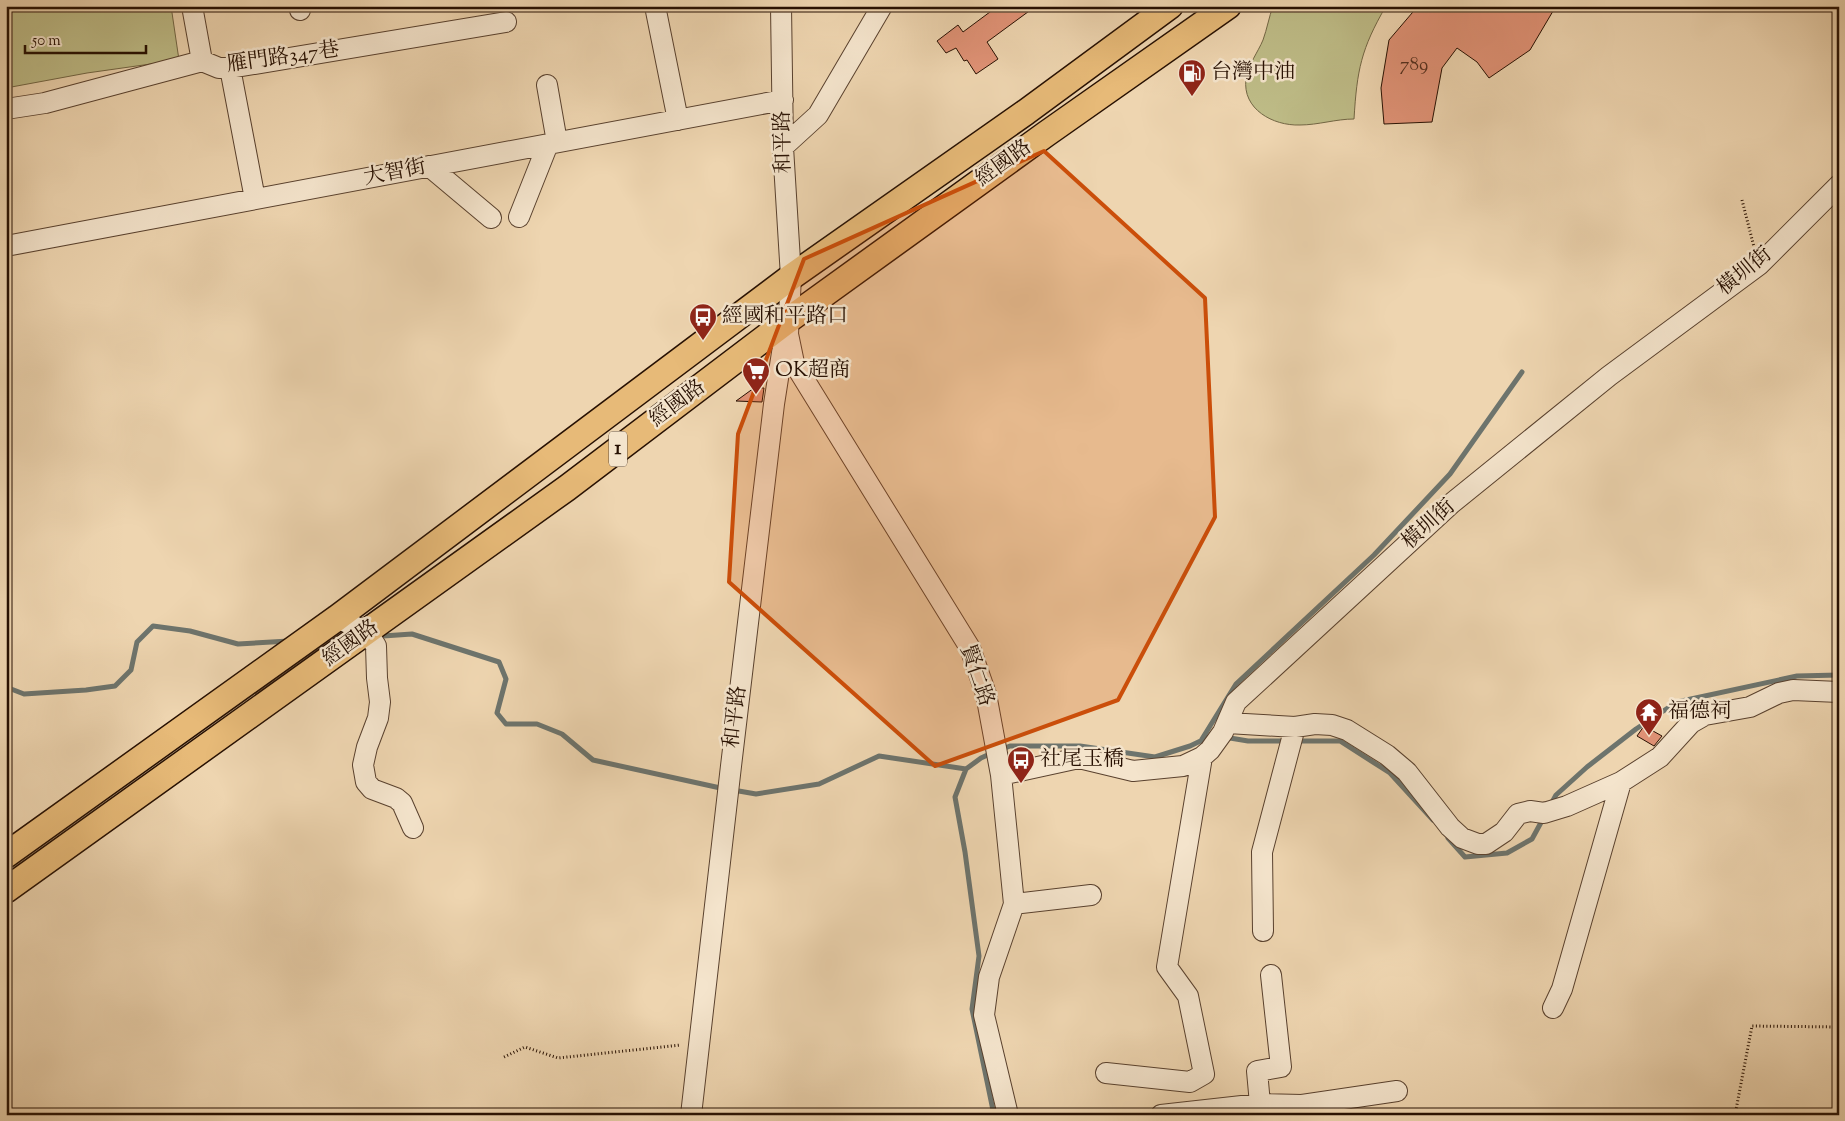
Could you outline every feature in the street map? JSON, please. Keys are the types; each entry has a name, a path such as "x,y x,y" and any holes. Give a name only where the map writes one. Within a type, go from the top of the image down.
{"main road":[{"name":"經國路","path":"6,855 337,618 790,277 1026,112 1170,6"},
{"name":"經國路","path":"6,890 567,488 787,320 1228,6"}],"street":[{"path":"192,6 202,61"},
{"path":"655,6 678,120"},
{"name":"和平路","path":"781,6 783,147 790,277"},
{"path":"783,147 818,115 882,6"},
{"name":"雁門路347巷","path":"6,109 45,103 202,61 219,68 230,68 506,22"},
{"path":"230,68 255,199"},
{"path":"519,217 553,143 547,85"},
{"name":"大智街","path":"6,246 783,100"},
{"path":"429,166 491,218"},
{"name":"橫圳街","path":"1001,775 1079,758 1133,772 1183,766 1206,753 1225,728 1236,702 1452,504 1609,376 1759,265 1839,185"},
{"name":"賢仁路","path":"790,277 787,320 789,347 800,377 970,648 986,694 1001,775 1014,904 989,977 984,1016 1008,1115"},
{"name":"和平路","path":"691,1115 730,766 774,404 787,320"},
{"path":"337,618 367,632 376,646 376,678 380,702 374,732 367,748 364,775 366,782 372,789 396,798 402,803 412,828"},
{"path":"1225,728 1332,725 1360,736 1387,754 1407,772 1450,827 1462,838 1478,844 1493,841 1518,814 1530,811 1544,813 1567,806 1621,782 1660,757 1691,723 1705,715 1750,707 1779,692 1793,690 1839,692"},
{"path":"1263,931 1262,852 1295,727"},
{"path":"1106,1073 1190,1082 1204,1074 1188,996 1167,967 1206,753"},
{"path":"1553,1008 1562,989 1621,782"},
{"path":"1014,904 1091,895"},
{"path":"1260,1104 1257,1071 1281,1067 1271,975"},
{"path":"1161,1115 1260,1104 1304,1110 1397,1091"}],"path":[{"path":"1742,200 1759,265"},
{"path":"1735,1115 1752,1026 1839,1027"},
{"path":"504,1057 525,1047 558,1058 699,1043"}],"highlighted area":[{"path":"1044,151 1205,298 1215,517 1118,700 935,766 729,582 738,434 804,259"}],"shaded area":[{"path":"6,6 171,6 179,60 87,73 6,88"},
{"path":"1273,6 1386,6 1371,35 1362,60 1354,119 1307,125 1290,125 1270,119 1254,107 1246,90 1246,79 1263,40"}],"building":[{"path":"998,6 1036,6 987,42 998,59 976,74 967,60 964,61 956,48 946,53 937,41 958,25 963,32"},
{"path":"1418,6 1556,6 1530,50 1489,78 1477,62 1457,48 1442,68 1432,122 1384,124 1381,88 1389,40"},
{"name":"OK超商","path":"754,388 764,388 762,402 736,401"},
{"name":"福德祠","path":"1644,726 1662,736 1654,746 1637,736"}],"waterway":[{"path":"1202,739 1236,684 1374,555 1450,474 1522,372"},
{"path":"6,687 24,694 115,686 131,670 137,642 153,626 190,631 238,644 289,641"},
{"path":"383,636 412,634 499,662 506,679 497,713 506,724 537,724 562,734 593,760 725,789"},
{"path":"1550,806 1556,795 1587,767 1636,729 1677,702 1797,676 1839,675"},
{"path":"1000,750 1010,746 1080,746 1155,757 1190,746 1211,736"},
{"path":"1224,737 1248,741 1288,741"},
{"path":"1296,741 1340,741 1390,773 1433,820"},
{"path":"733,790 756,794 819,784 879,756 966,769 981,758 992,753"},
{"path":"966,769 955,797 965,852 979,956 972,1009 994,1115"},
{"path":"1448,838 1465,857 1507,853 1532,839 1544,817"}],"place":[{"name":"台灣中油","path":"1192,97"},
{"name":"經國和平路口","path":"703,341"},
{"name":"OK超商","path":"756,395"},
{"name":"福德祠","path":"1649,736"},
{"name":"社尾玉橋","path":"1021,784"}]}
